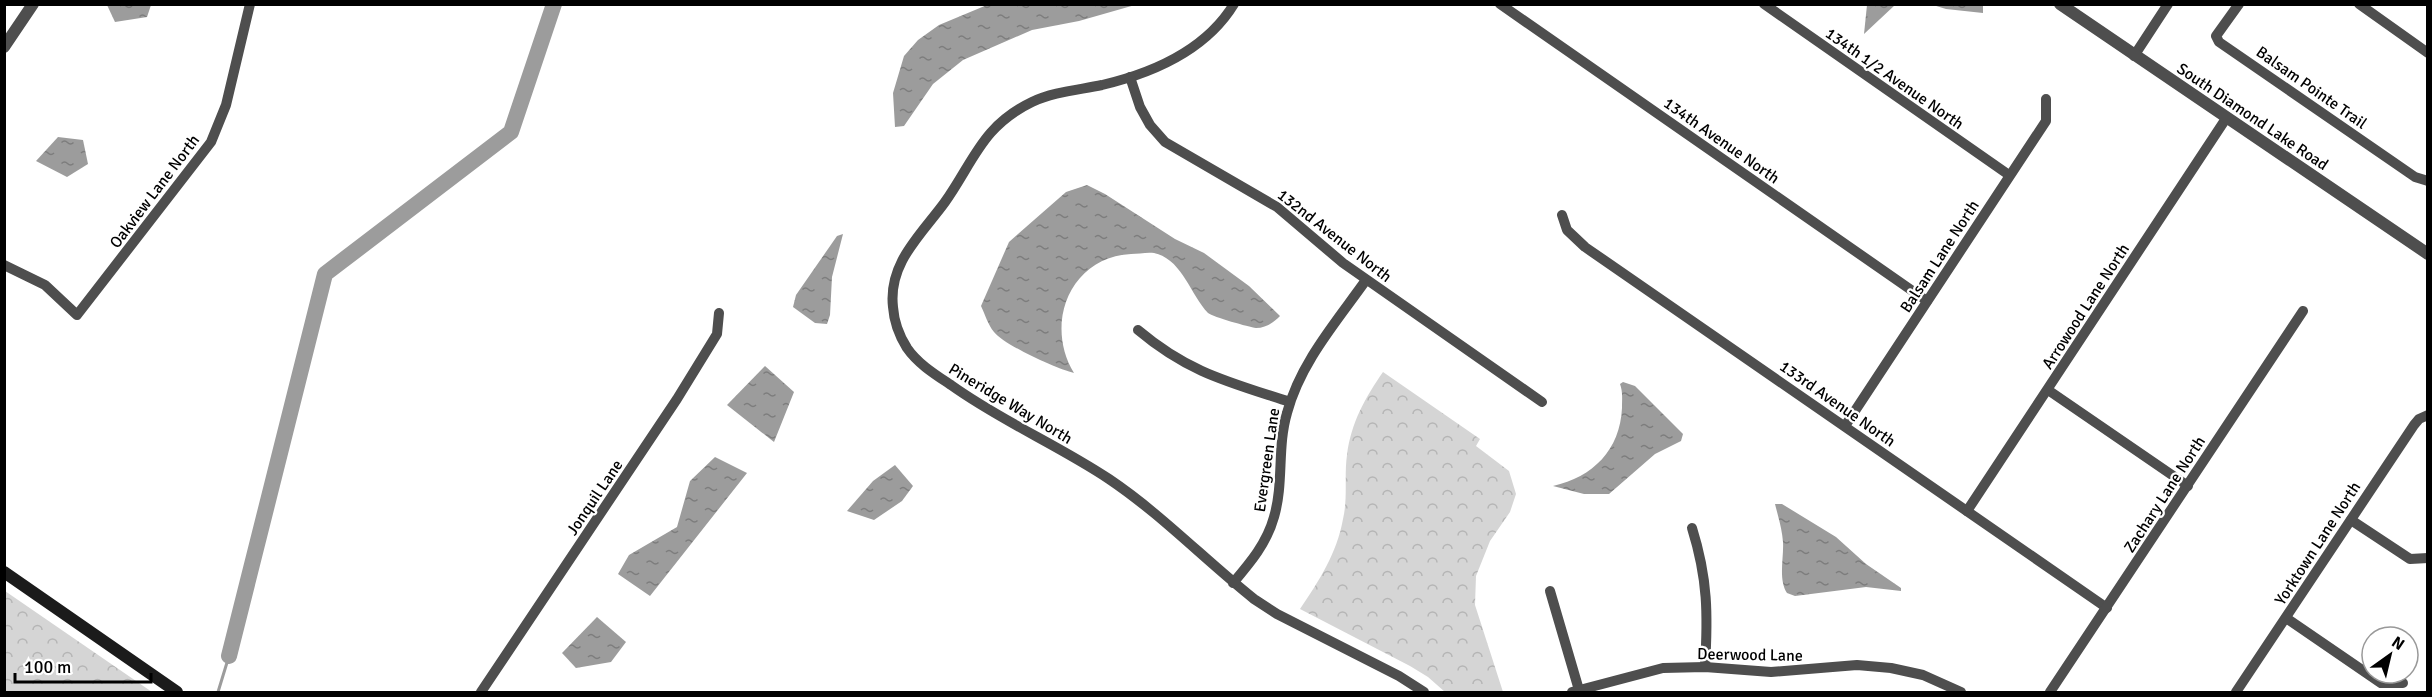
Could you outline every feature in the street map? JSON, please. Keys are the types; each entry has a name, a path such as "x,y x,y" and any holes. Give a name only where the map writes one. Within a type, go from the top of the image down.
{"main road":[{"path":"4,572 177,693"}],"street":[{"path":"4,47 33,4"},
{"name":"Oakview Lane North","path":"4,265 45,285 78,315 212,142 226,105 250,4"},
{"name":"Pineridge Way North","path":"1234,4 1225,20 1197,45 1159,66 1130,77 1053,94 1034,101 1006,117 992,130 974,153 945,202 902,260 895,279 893,307 899,332 906,347 934,373 1009,423 1109,479 1233,583 1277,614 1399,676 1425,693"},
{"name":"134th Avenue North","path":"1500,4 1927,301"},
{"name":"134th 1/2 Avenue North","path":"1764,4 2009,176"},
{"name":"South Diamond Lake Road","path":"2060,4 2427,254"},
{"path":"2134,56 2168,4"},
{"name":"Balsam Pointe Trail","path":"2239,4 2225,26 2217,32 2218,42 2415,177 2427,181"},
{"path":"2359,4 2427,53"},
{"name":"132nd Avenue North","path":"1130,77 1145,116 1165,142 1277,207 1366,280 1542,402"},
{"name":"Balsam Lane North","path":"1845,426 2046,121 2046,99"},
{"name":"Arrowood Lane North","path":"1967,511 2227,117"},
{"name":"133rd Avenue North","path":"1562,215 1567,230 1585,247 2107,608"},
{"name":"Evergreen Lane","path":"1233,583 1255,556 1274,518 1278,501 1282,435 1290,402 1308,364 1366,280"},
{"name":"Zachary Lane North","path":"2050,693 2303,311"},
{"name":"Jonquil Lane","path":"481,693 689,380 717,334 719,313"},
{"path":"1138,330 1181,362 1207,375 1290,402"},
{"path":"2048,390 2188,486"},
{"name":"Yorktown Lane North","path":"2236,693 2414,425 2427,415"},
{"path":"2351,519 2410,559 2427,558"},
{"path":"1692,528 1706,585 1705,667"},
{"path":"1550,591 1575,691"},
{"path":"2286,618 2360,669"},
{"name":"Deerwood Lane","path":"1575,691 1663,668 1705,667 1771,672 1857,665 1891,668 1923,675 1961,693"}],"green space":[{"path":"1383,372 1480,439 1476,446 1509,471 1516,494 1510,512 1490,541 1476,576 1475,605 1503,692 1445,692 1428,677 1410,666 1300,609 1332,555 1344,511 1346,463 1352,432 1370,391"},
{"path":"5,591 152,692 5,692"}],"water":[{"path":"107,5 151,5 147,17 115,22"},
{"path":"987,5 1135,5 1079,21 1032,30 963,60 933,84 904,126 895,127 893,93 904,56 918,40 939,25"},
{"path":"1867,5 1895,5 1864,34"},
{"path":"1933,5 1983,5 1983,13 1946,9"},
{"path":"58,137 83,140 88,164 67,177 36,161"},
{"path":"1087,185 1175,239 1204,253 1249,286 1280,316 1270,324 1256,328 1211,315 1172,262 1154,253 1131,254 1110,258 1092,267 1078,280 1068,296 1063,315 1062,334 1065,354 1074,373 1044,362 1008,343 992,329 981,306 1009,242 1066,192"},
{"path":"843,234 832,277 830,315 827,324 815,323 793,307 796,295 837,236"},
{"path":"765,366 794,392 774,442 727,405"},
{"path":"1623,382 1635,386 1683,434 1681,441 1655,454 1609,494 1584,494 1553,486 1580,476 1602,459 1610,449 1620,423 1622,390 1620,384"},
{"path":"715,457 747,473 650,596 618,574 629,555 677,527 690,481"},
{"path":"895,465 913,486 902,501 874,520 847,511 873,481"},
{"path":"1775,504 1782,504 1836,537 1866,564 1901,588 1901,591 1866,587 1795,596 1787,593 1782,575 1782,537"},
{"path":"597,617 626,642 611,662 576,668 562,653"}],"waterway":[{"path":"229,656 325,274 511,132 554,4"},
{"path":"218,692 229,656"}]}
